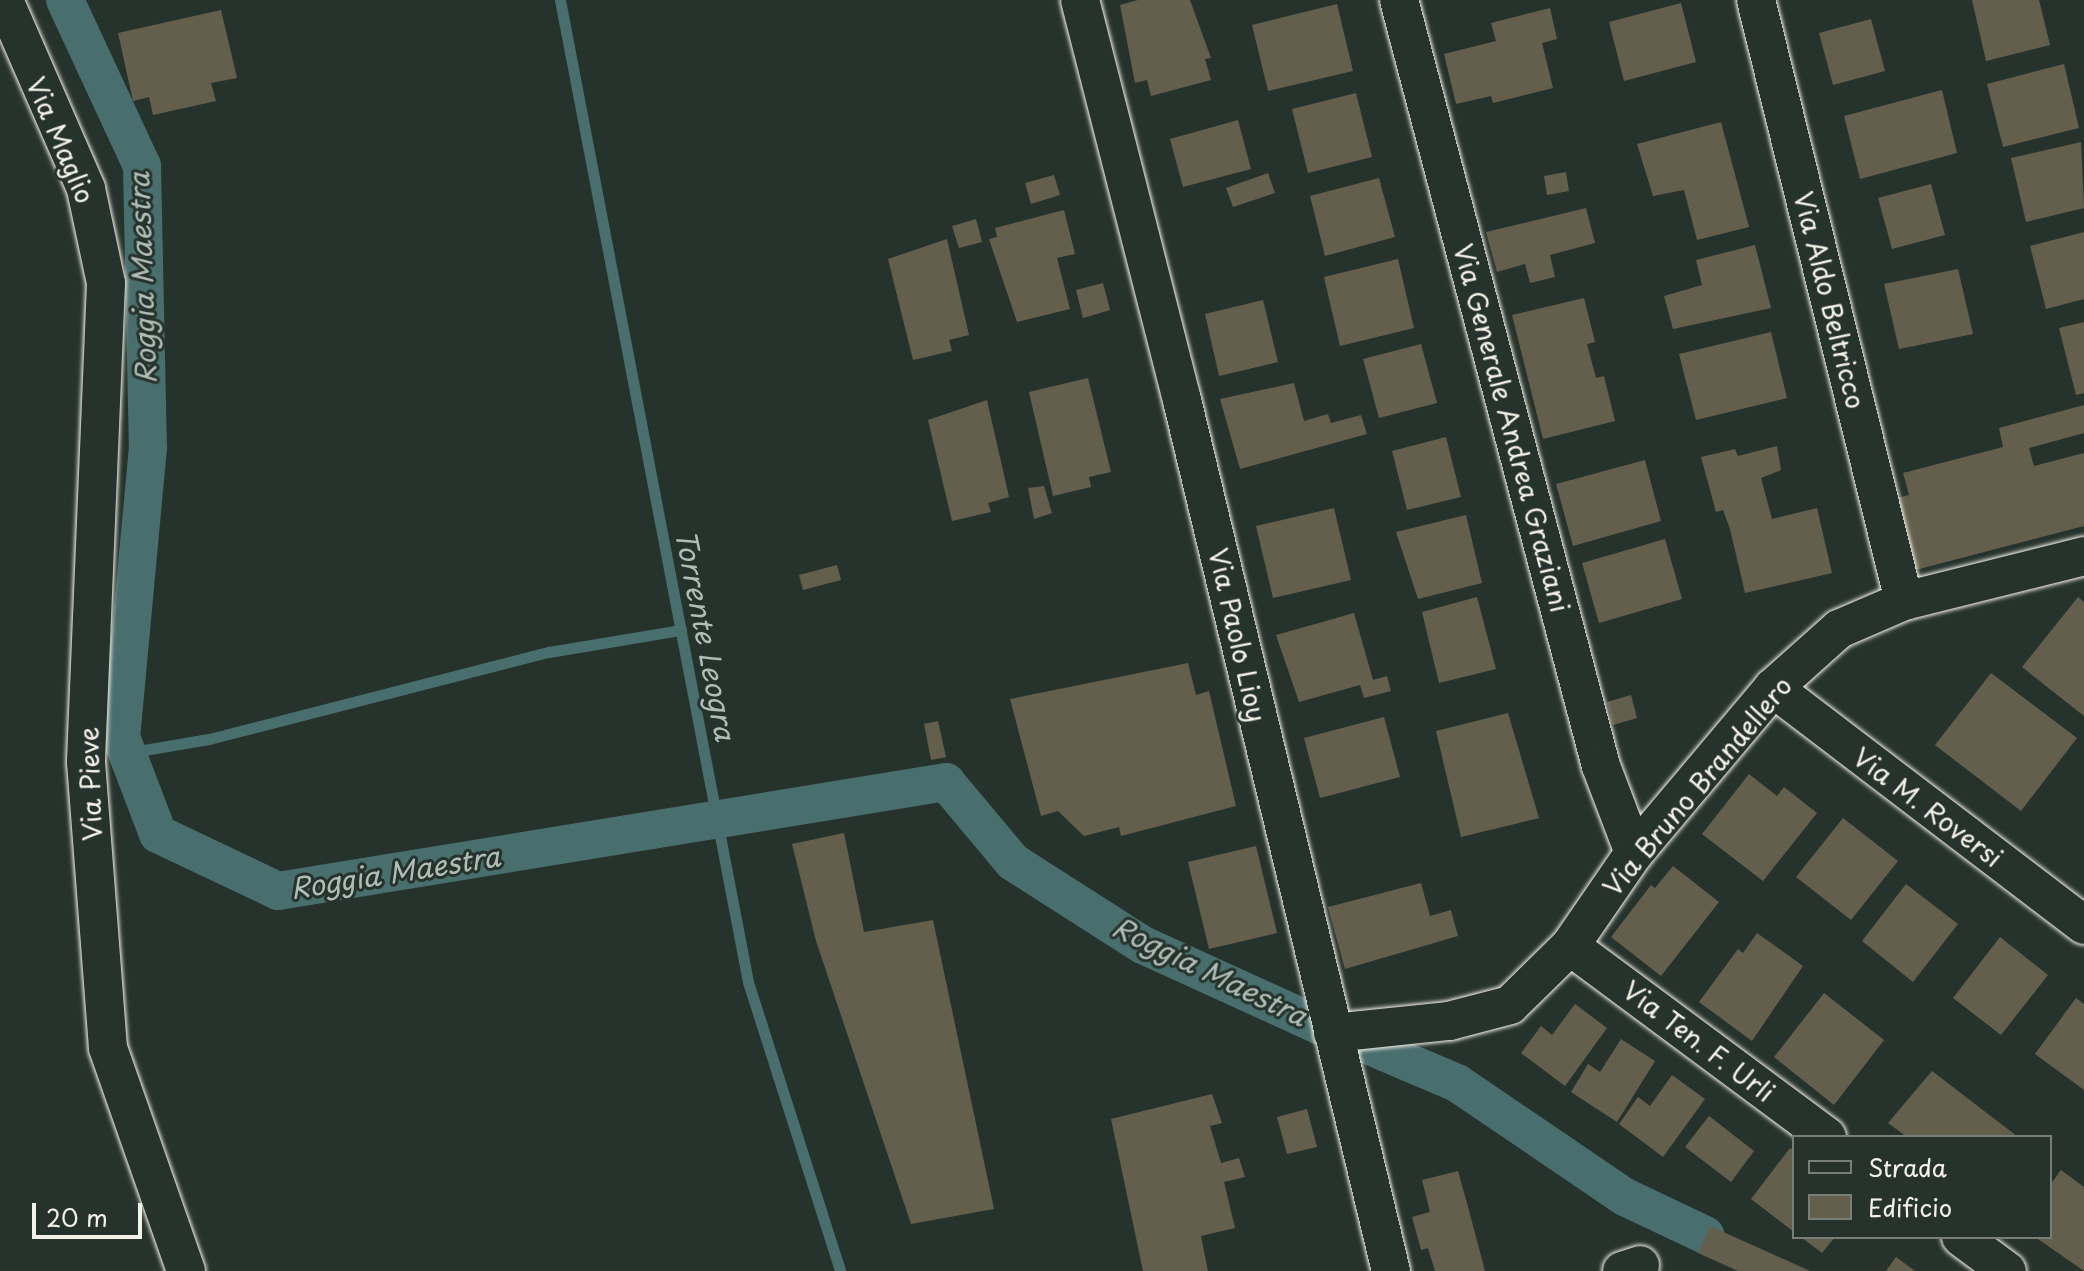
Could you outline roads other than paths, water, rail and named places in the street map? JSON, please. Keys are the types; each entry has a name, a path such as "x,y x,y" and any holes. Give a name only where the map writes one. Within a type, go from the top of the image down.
{"street":[{"name":"Via Maglio","path":"4,0 86,189 106,283"},
{"name":"Via Paolo Lioy","path":"1080,0 1182,400 1391,1271"},
{"name":"Via Generale Andrea Graziani","path":"1399,0 1601,766 1634,853"},
{"name":"Via Aldo Beltricco","path":"1756,0 1904,601"},
{"name":"Via Pieve","path":"106,283 86,762 105,1016 108,1048 186,1271"},
{"name":"Via Bruno Brandellero","path":"1333,1033 1449,1021 1510,1005 1570,946 1634,853 1773,688 1839,629 1904,601 2084,556"},
{"name":"Via M. Roversi","path":"1773,688 2084,925"},
{"name":"Via Ten. F. Urli","path":"1570,946 1824,1135"},
{"path":"1964,1239 2007,1271"}],"waterway":[{"name":"Roggia Maestra","path":"65,0 142,166 148,447 121,737 158,834 278,891 946,782 1013,862 1143,945 1323,1027"},
{"name":"Torrente Leogra","path":"560,0 748,982 840,1271"},
{"path":"126,753 209,739 549,652 681,630"},
{"name":"Roggia Maestra","path":"1351,1038 1457,1083 1625,1197 1705,1235"}]}
